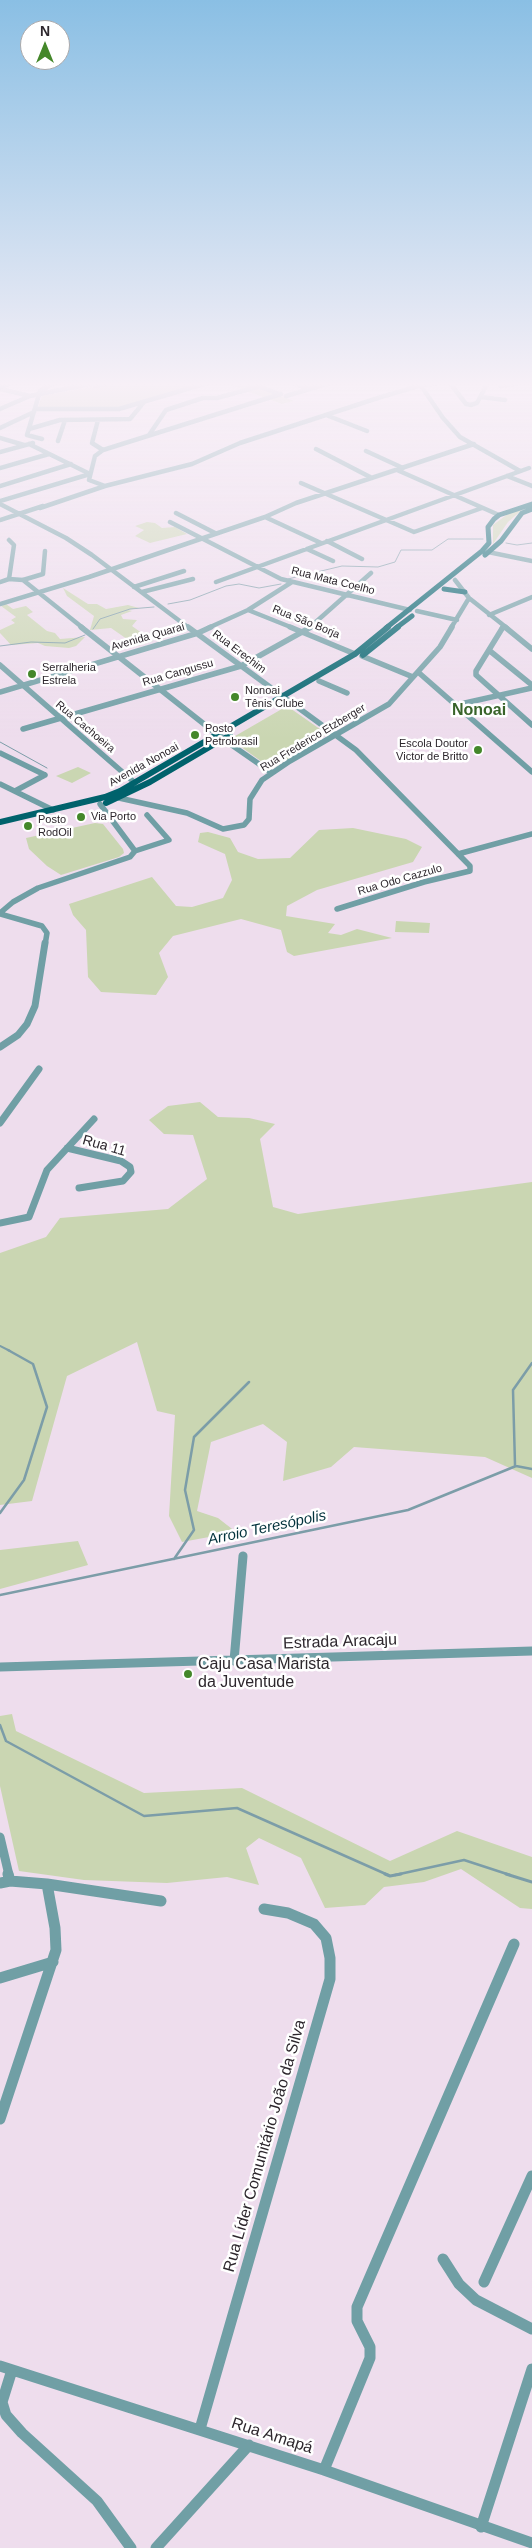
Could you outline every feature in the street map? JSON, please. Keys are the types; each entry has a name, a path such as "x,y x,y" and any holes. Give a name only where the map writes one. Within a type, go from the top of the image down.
{"main road":[{"path":"456,576 489,543 488,532 490,523 500,515 532,504"},
{"path":"456,576 488,552 506,534 522,513 532,509"},
{"path":"500,515 514,522"},
{"path":"488,532 496,535 506,534"},
{"name":"Avenida Nonoai","path":"284,699 319,681 359,655 417,611 444,589 456,576"},
{"name":"Avenida Nonoai","path":"0,827 119,798 359,655 410,610 456,576"},
{"path":"444,589 464,590"},
{"name":"Avenida Nonoai","path":"0,822 105,797 136,783 220,737"}],"street":[{"path":"0,520 62,501"},
{"path":"0,604 109,570 265,517 303,501"},
{"path":"343,501 414,532 482,508"},
{"path":"216,582 438,501"},
{"path":"467,501 500,515"},
{"name":"Rua Erechim","path":"0,502 92,554 109,570 142,592 284,699 356,750 470,866 470,871"},
{"path":"176,514 215,533"},
{"path":"265,517 362,559"},
{"name":"Rua Mata Coelho","path":"170,522 257,567 292,582 410,610"},
{"path":"9,540 14,545 9,580"},
{"path":"307,549 333,561"},
{"path":"0,582 23,580 43,574 45,551"},
{"path":"488,552 531,560"},
{"path":"134,587 184,571"},
{"name":"Rua Cangussu","path":"23,730 241,666 270,652 321,620 372,573"},
{"path":"456,576 469,598 532,649"},
{"path":"142,592 193,579"},
{"path":"23,580 158,689 220,737 272,773"},
{"name":"Avenida Quaraí","path":"0,692 198,633 248,610 292,582"},
{"path":"489,615 532,597"},
{"name":"Rua Frederico Etzberger","path":"119,798 192,815 219,828 234,828 248,822 250,799 262,780 335,734 383,708 440,647 469,598"},
{"name":"Rua São Borja","path":"248,610 413,677"},
{"path":"417,611 457,620"},
{"path":"504,626 476,671 476,675 532,725"},
{"path":"490,651 532,686"},
{"name":"Rua Cachoeira","path":"0,665 136,783"},
{"path":"418,672 532,772"},
{"path":"319,681 347,693"},
{"path":"456,705 532,686"},
{"path":"0,752 45,775 15,791"},
{"path":"0,784 53,810"},
{"path":"100,804 135,851"},
{"path":"0,913 13,902 38,888 130,858 135,851 169,840 154,825 147,814 150,806"},
{"path":"458,854 532,834"},
{"name":"Rua Odo Cazzulo","path":"337,910 424,882 470,871"},
{"path":"0,913 42,926 47,933 35,1006 22,1029 0,1047"},
{"path":"0,1123 39,1069"},
{"name":"Rua 11","path":"0,1223 29,1217 47,1170 94,1119"},
{"name":"Rua 11","path":"68,1148 121,1161 130,1167 131,1172 128,1178 123,1181 79,1188"},
{"path":"234,1661 243,1556"},
{"name":"Estrada Aracaju","path":"0,1667 532,1651"},
{"path":"0,1837 5,1882 46,1884 161,1902"},
{"path":"0,2118 56,1950 55,1928 46,1884"},
{"name":"Rua Líder Comunitário João da Silva","path":"200,2429 330,1979 330,1958 326,1938 314,1924 288,1913 264,1909"},
{"path":"324,2470 370,2358 370,2348 357,2321 357,2306 514,1944"},
{"path":"0,1978 53,1962"},
{"path":"484,2282 532,2176"},
{"path":"443,2258 459,2284 476,2300 532,2329"},
{"path":"6,2368 2,2402 6,2414 22,2433 97,2501 130,2548"},
{"name":"Rua Amapá","path":"6,2368 324,2470 481,2527 532,2543"},
{"path":"481,2527 532,2369"},
{"path":"156,2548 248,2445"}],"green space":[{"path":"523,509 508,522 493,544 493,525 509,513"},
{"path":"147,522 155,523 162,528 175,527 187,534 150,543 135,536 144,530 135,526"},
{"path":"63,588 88,604 97,604 106,609 128,605 139,608 128,610 132,611 121,615 123,619 137,620 132,626 153,641 137,646 111,628 90,630 94,616 67,596"},
{"path":"6,604 13,609 26,606 33,612 27,615 47,631 55,633 60,639 85,637 76,646 69,648 45,646 38,643 11,645 0,633 0,630 15,623 11,620 16,617 1,606"},
{"path":"287,706 327,734 272,769 230,739"},
{"path":"78,767 91,773 72,783 56,776"},
{"path":"95,823 103,824 123,849 124,853 119,857 61,875 47,866 29,849 26,838"},
{"path":"353,828 406,839 422,847 413,862 317,890 287,906 286,916 335,924 328,933 341,935 357,929 392,938 294,956 287,952 281,930 241,919 173,936 159,953 168,977 156,995 101,992 88,977 86,930 73,915 69,904 152,877 176,906 192,907 223,898 232,880 225,854 198,842 200,833 208,832 230,838 238,852 258,859 290,858 319,830"},
{"path":"396,921 430,923 429,933 395,932"},
{"path":"200,1102 218,1117 249,1118 275,1124 260,1139 273,1207 298,1214 532,1182 532,1478 485,1457 354,1447 331,1467 283,1481 287,1442 263,1424 211,1442 197,1511 218,1518 236,1532 182,1542 169,1516 175,1415 157,1411 137,1342 67,1376 32,1501 0,1505 0,1253 46,1237 60,1218 168,1209 207,1179 193,1135 164,1134 149,1120 168,1106"},
{"path":"78,1541 88,1565 0,1589 0,1550"},
{"path":"12,1714 16,1731 144,1793 242,1788 390,1861 457,1831 532,1857 532,1909 520,1908 461,1869 424,1882 384,1887 365,1905 325,1908 301,1858 259,1838 246,1848 259,1885 227,1877 167,1883 84,1880 19,1871 0,1786 0,1716"}],"waterway":[{"path":"288,579 342,566 378,567 395,562 401,550 432,550 448,539 483,539"},
{"path":"506,543 517,545 532,543"},
{"path":"168,604 190,600 226,586 239,584 259,588 281,584"},
{"path":"93,629 100,619 130,609 154,607"},
{"path":"0,646 31,642 65,643 85,635"},
{"path":"0,742 47,768"},
{"path":"0,1346 8,1350"},
{"path":"0,1513 24,1480 47,1407 33,1364 8,1350"},
{"path":"515,1465 513,1390 532,1363"},
{"path":"174,1559 194,1530 185,1490 194,1437 249,1382"},
{"name":"Arroio Teresópolis","path":"174,1559 408,1510 516,1466 532,1469"},
{"name":"Arroio Teresópolis","path":"0,1595 174,1559"},
{"path":"0,1725 6,1741 144,1816 237,1808 388,1875"},
{"path":"395,1875 464,1860 510,1875"},
{"path":"385,1874 390,1876 401,1874"},
{"path":"506,1874 532,1882"}],"place":[{"name":"Serralheria Estrela","path":"32,674"},
{"name":"Nonoai Tênis Clube","path":"235,697"},
{"name":"Posto Petrobrasil","path":"195,735"},
{"name":"Escola Doutor Victor de Britto","path":"478,750"},
{"name":"Via Porto","path":"81,817"},
{"name":"Posto RodOil","path":"28,826"},
{"name":"Caju Casa Marista da Juventude","path":"188,1674"}],"district":[{"name":"Nonoai","path":"479,711"}]}
